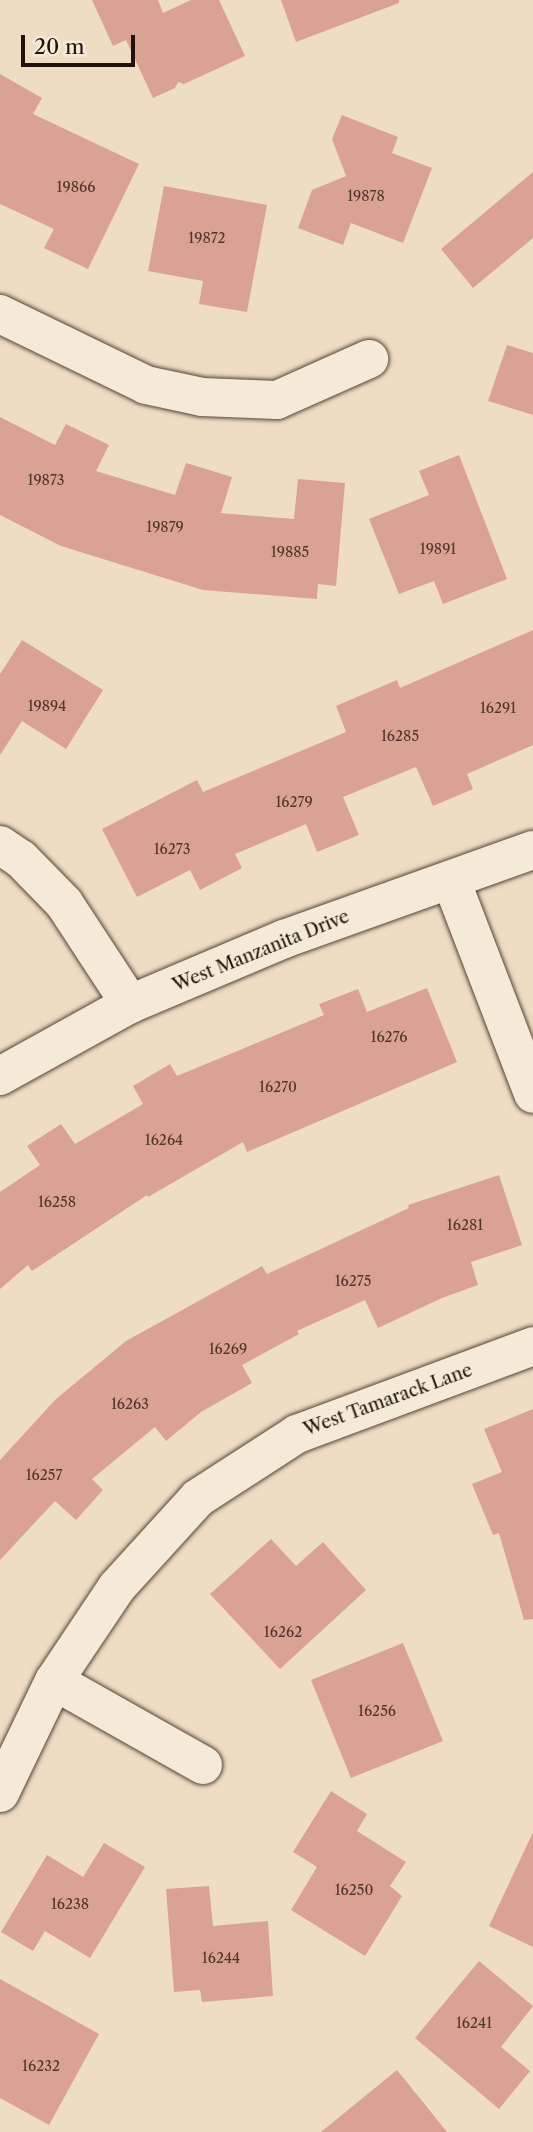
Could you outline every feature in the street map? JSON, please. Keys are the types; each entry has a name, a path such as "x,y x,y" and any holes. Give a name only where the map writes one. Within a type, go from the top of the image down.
{"street":[{"path":"0,314 146,385 202,397 277,400 369,359"},
{"path":"0,845 21,859 64,903 130,1004"},
{"name":"West Manzanita Drive","path":"0,1076 130,1004 284,939 533,850"},
{"path":"451,880 533,1094"},
{"name":"West Tamarack Lane","path":"0,1793 54,1681 117,1587 198,1498 297,1434 533,1346"},
{"path":"54,1681 203,1765"}],"building":[{"path":"92,0 158,0 163,13 191,0 219,0 245,56 184,84 178,82 175,88 153,98 126,40 113,46"},
{"path":"281,0 399,0 399,3 296,42"},
{"path":"0,74 42,98 33,114 139,164 88,269 44,248 54,229 0,204"},
{"path":"342,115 398,137 392,153 432,168 403,243 351,223 343,245 298,228 312,190 346,176 332,139"},
{"path":"533,172 533,238 473,288 441,249"},
{"path":"164,186 267,205 247,312 199,304 203,281 148,271"},
{"path":"507,345 533,353 533,415 488,401"},
{"path":"0,417 55,445 66,424 109,445 96,471 175,495 186,463 232,477 221,513 294,519 298,479 345,483 336,586 318,584 317,599 203,590 61,546 0,515"},
{"path":"459,455 507,579 443,604 434,581 399,594 369,519 429,495 419,471"},
{"path":"533,630 533,745 467,774 473,789 433,806 416,767 343,797 359,835 317,852 306,824 235,854 242,868 200,890 190,870 137,897 102,829 197,780 203,792 346,732 336,706 397,680 400,688"},
{"path":"22,640 103,690 66,749 22,721 0,755 0,674"},
{"path":"427,988 457,1062 247,1152 243,1142 148,1197 147,1195 32,1271 28,1265 0,1289 0,1192 40,1165 27,1146 61,1124 75,1144 143,1104 133,1086 170,1064 177,1076 324,1015 319,1004 358,989 367,1012"},
{"path":"499,1175 522,1245 471,1262 478,1285 442,1298 378,1328 365,1300 297,1331 299,1334 242,1365 252,1383 201,1412 166,1441 155,1427 92,1479 103,1490 76,1520 55,1501 0,1560 0,1460 56,1399 126,1341 262,1266 267,1274 409,1208 408,1205"},
{"path":"533,1409 533,1619 524,1620 499,1533 493,1535 472,1484 502,1472 484,1429"},
{"path":"271,1539 296,1566 323,1542 366,1590 280,1669 210,1594"},
{"path":"403,1643 443,1741 351,1778 311,1680"},
{"path":"331,1791 367,1814 357,1831 406,1862 390,1886 402,1896 365,1956 291,1910 317,1867 293,1852"},
{"path":"533,1832 533,1947 489,1926"},
{"path":"104,1843 145,1867 90,1958 45,1931 33,1951 1,1932 47,1855 83,1877"},
{"path":"209,1886 213,1926 268,1921 273,1996 202,2002 200,1990 174,1992 166,1889"},
{"path":"479,1961 533,2006 501,2047 530,2071 499,2109 415,2038"},
{"path":"0,1979 99,2034 49,2125 0,2098"},
{"path":"397,2070 447,2132 321,2132"}]}
